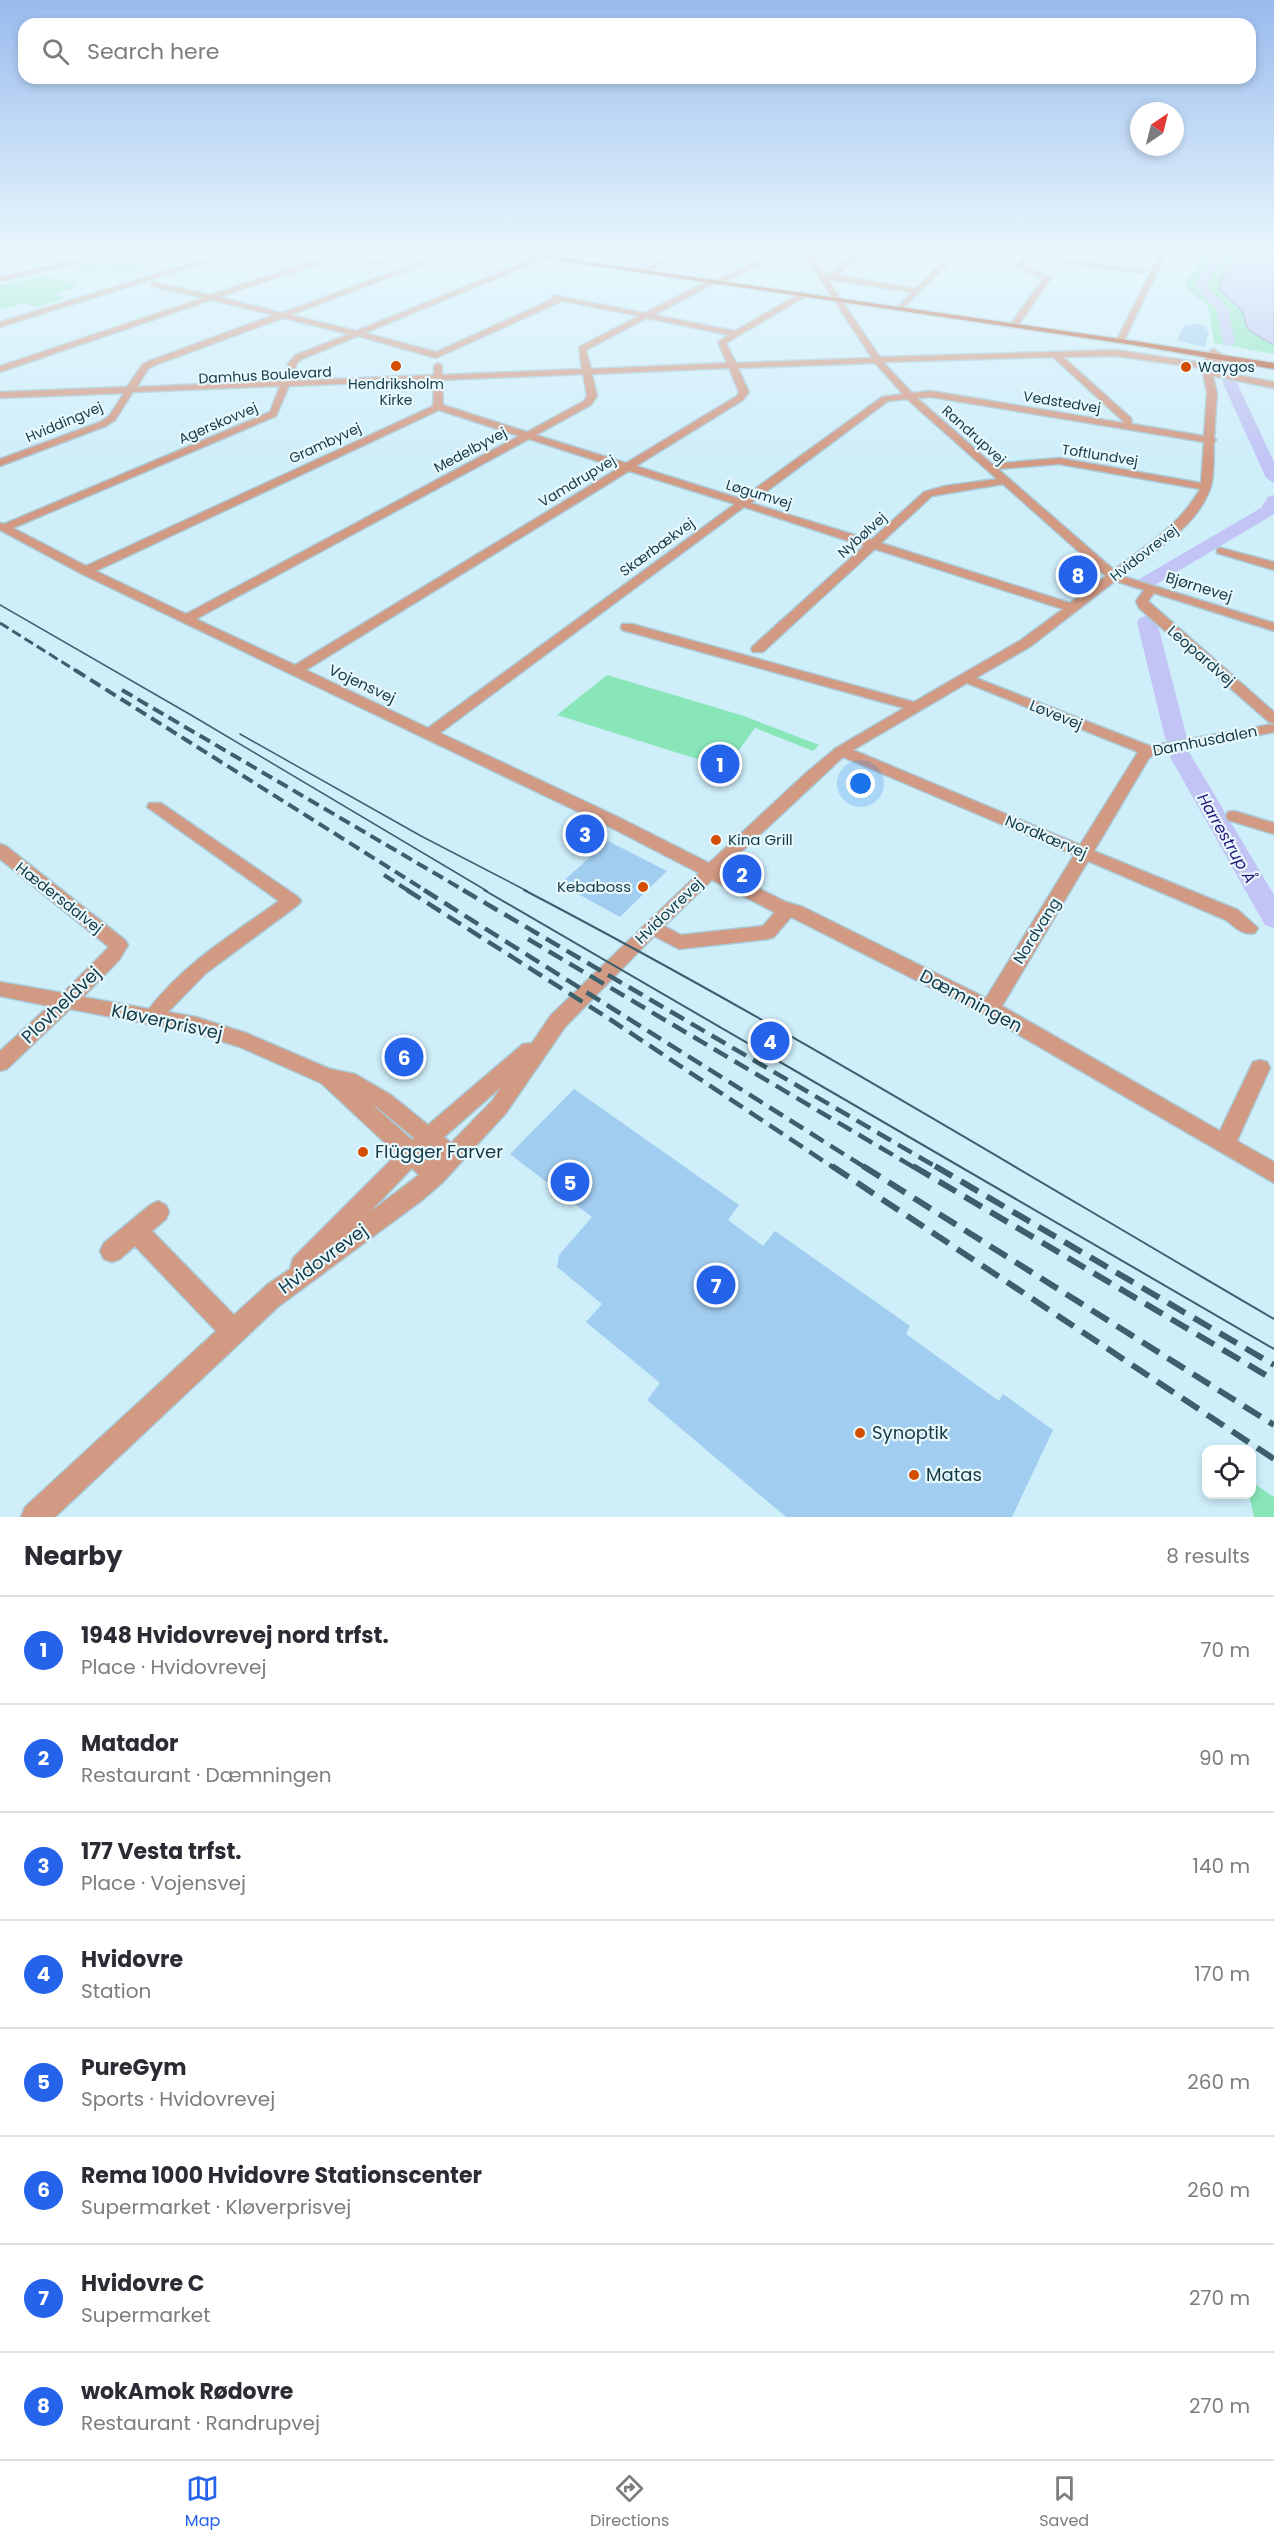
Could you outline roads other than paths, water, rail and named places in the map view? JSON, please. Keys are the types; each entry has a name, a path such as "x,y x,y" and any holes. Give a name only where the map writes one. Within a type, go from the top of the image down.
{"main road":[{"path":"1005,323 1274,361"},
{"path":"1021,323 1121,340"},
{"path":"1215,354 1274,366"}],"street":[{"path":"0,369 137,323"},
{"name":"Hviddingvej","path":"0,463 103,424 112,418 145,367 152,363 261,323"},
{"path":"313,323 436,355 505,323"},
{"name":"Agerskovvej","path":"2,527 266,418 276,410 296,359 384,323"},
{"name":"Medelbyvej","path":"186,619 591,401 592,396 582,349 633,323"},
{"path":"687,323 738,333 755,323"},
{"name":"Randrupvej","path":"853,323 878,362 908,395 1114,577"},
{"path":"1121,340 1129,323"},
{"name":"Vamdrupvej","path":"296,671 743,395 744,392 722,343 738,333"},
{"name":"Damhus Boulevard","path":"0,394 129,392 1096,353 1116,353 1274,385"},
{"path":"1208,372 1215,354"},
{"path":"436,355 439,359 438,407"},
{"path":"1056,355 1128,420 1126,427"},
{"name":"Hvidovrevej","path":"271,1298 413,1194 435,1175 499,1107 545,1038 573,1005 711,871 841,752 1026,643 1178,527 1194,510 1206,487 1211,440 1212,393 1208,372"},
{"name":"Damhus Boulevard","path":"0,400 129,392"},
{"name":"Vedstedvej","path":"908,395 931,394 1211,440"},
{"name":"Skærbækvej","path":"429,734 885,399 908,395"},
{"name":"Løgumvej","path":"438,407 1073,608"},
{"name":"Grambyvej","path":"86,571 438,407"},
{"name":"Toftlundvej","path":"988,467 1059,461 1206,487"},
{"name":"Nybølvej","path":"758,649 928,494 936,490 1004,482"},
{"name":"Vojensvej","path":"2,527 86,571 711,871"},
{"path":"1221,551 1274,566"},
{"name":"Bjørnevej","path":"1114,577 1274,627"},
{"name":"Leopardvej","path":"1151,589 1142,601 1143,605 1274,719"},
{"path":"627,627 916,707"},
{"name":"Løvevej","path":"965,678 1149,751"},
{"name":"Damhusdalen","path":"1085,854 1143,755 1149,751 1274,728"},
{"name":"Nordkærvej","path":"841,752 1232,915 1250,928"},
{"path":"154,1017 166,999 188,976 292,901 155,807"},
{"path":"1234,816 1274,829"},
{"name":"Hædersdalvej","path":"0,850 119,945"},
{"name":"Nordvang","path":"990,1009 1085,854"},
{"name":"Dæmningen","path":"711,871 990,1009 1274,1173"},
{"path":"652,927 679,942 768,932 787,909"},
{"name":"Plovheldvej","path":"0,1063 67,1001 113,955 119,945"},
{"name":"Kløverprisvej","path":"0,989 216,1030 328,1077 348,1080 384,1101 452,1157"},
{"name":"Hvidovrevej","path":"35,1517 271,1298 429,1137 545,1038"},
{"path":"1225,1144 1260,1068"},
{"name":"Kløverprisvej","path":"328,1077 435,1175"},
{"path":"112,1251 158,1212"},
{"path":"136,1231 234,1332"}],"water":[{"path":"1246,323 1274,323 1274,345 1253,333"}],"waterway":[{"name":"Harrestrup Å","path":"1225,323 1229,343"},
{"name":"Harrestrup Å","path":"1229,381 1274,478"},
{"name":"Harrestrup Å","path":"1147,582 1268,511 1274,500"},
{"name":"Harrestrup Å","path":"1147,622 1176,738"},
{"name":"Harrestrup Å","path":"1181,757 1274,918"}],"tram line":[{"path":"0,605 191,715 487,891"},
{"path":"240,734 421,836 527,891"},
{"path":"484,890 1274,1349"},
{"path":"524,890 808,1046 1274,1319"}],"railway":[{"path":"0,623 78,672"},
{"path":"75,670 426,891"},
{"path":"122,690 465,891"},
{"path":"384,875 409,891"},
{"path":"407,890 611,1020 834,1168"},
{"path":"424,890 866,1168"},
{"path":"463,890 938,1168"},
{"path":"528,939 915,1168"},
{"path":"832,1166 1274,1459"},
{"path":"863,1166 1274,1425"},
{"path":"913,1166 1274,1380"},
{"path":"935,1166 1274,1365"}],"place":[{"name":"Hendriksholm Kirke","path":"396,366"},
{"name":"Waygos","path":"1186,367"},
{"name":"wokAmok Rødovre","path":"1078,575"},
{"name":"1948 Hvidovrevej nord trfst.","path":"720,764"},
{"name":"177 Vesta trfst.","path":"585,834"},
{"name":"Kina Grill","path":"716,840"},
{"name":"Matador","path":"742,874"},
{"name":"Kebaboss","path":"643,887"},
{"name":"Hvidovre","path":"770,1041"},
{"name":"Rema 1000 Hvidovre Stationscenter","path":"404,1057"},
{"name":"Flügger Farver","path":"363,1152"},
{"name":"PureGym","path":"570,1182"},
{"name":"Hvidovre C","path":"716,1285"},
{"name":"Synoptik","path":"860,1433"},
{"name":"Matas","path":"914,1475"}]}
